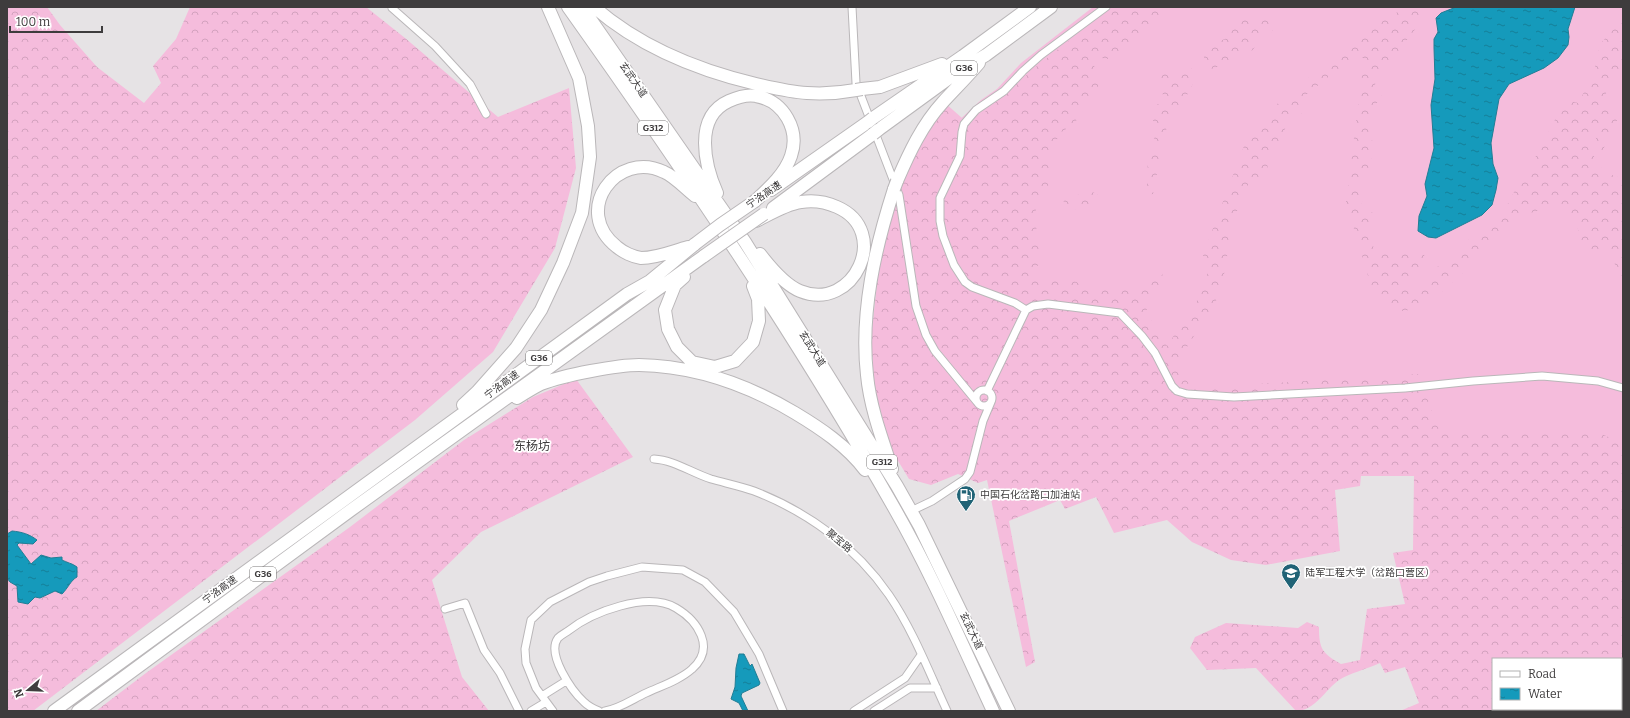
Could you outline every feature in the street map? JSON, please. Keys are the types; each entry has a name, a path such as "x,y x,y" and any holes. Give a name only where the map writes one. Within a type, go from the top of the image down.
{"highway":[{"path":"382,472 477,392 516,348 540,310 563,263 582,213 590,157 588,126 579,78 548,7"},
{"name":"玄武大道","path":"568,7 736,251 813,372 894,507 993,711"},
{"name":"玄武大道","path":"582,7 745,242 897,486 911,511 1009,711"},
{"path":"594,7 611,22 645,44 692,65 734,79 807,93 837,93 880,87 963,56"},
{"name":"宁洛高速","path":"54,711 621,299 650,281 720,225 963,56 1030,7"},
{"name":"宁洛高速","path":"78,711 449,438 704,256 764,215 959,71 986,55 1051,7"},
{"path":"897,486 873,405 867,376 867,309 874,261 895,185 910,150 942,102 986,55"},
{"path":"755,201 772,185 783,170 791,157 794,141 790,121 776,104 755,96 738,97 724,103 718,108 705,134 705,149 708,166 731,221 750,241 767,263 786,282 800,291 817,295 840,288 853,278 861,266 864,254 864,242 860,228 852,217 844,210 819,201 800,202 764,215"},
{"path":"695,244 658,256 640,258 623,252 609,241 600,225 597,209 600,196 607,185 618,175 634,168 649,167 665,172 705,205"},
{"path":"704,256 675,285 665,310 668,329 677,347 692,362 715,367 735,361 753,342 759,322 758,299 736,251"},
{"path":"449,438 498,408 547,382 578,373 616,366 639,365 674,368 716,377 754,391 816,426 839,444 862,466 894,507"}],"street":[{"path":"393,7 392,8 434,46 470,84 486,114"},
{"path":"852,7 856,83 899,195 916,306 926,335 934,350 978,403 982,411 983,421"},
{"path":"1026,310 1015,303 972,287 965,282 954,265 943,236 940,221 940,198 960,156 964,124 976,110 982,104 1004,91 1041,55 1106,7"},
{"path":"978,403 977,395 984,391 1026,310 1033,306 1048,304 1120,313 1142,336 1154,353 1172,386 1177,391 1187,394 1234,397 1405,388 1542,376 1598,381 1623,388"},
{"path":"911,511 932,501 965,479 970,472 983,421 991,402 992,395 984,391 967,390"},
{"path":"978,403 985,406 991,402"},
{"name":"聚宝路","path":"654,459 663,460 698,475 753,490 785,504 816,522 851,550 871,571 897,608 947,711"},
{"path":"553,711 536,688 526,663 525,649 531,620 550,602 589,582 642,567 683,570 705,582 734,612 759,654 783,711"},
{"path":"599,711 584,703 566,681 559,664 555,647 558,638 600,612 630,604 653,602 671,604 686,614 698,626 702,636 702,651 699,661 683,676 621,706 605,711"},
{"path":"445,609 465,603 484,650 500,673 519,711"},
{"path":"854,711 905,678 921,655"},
{"path":"531,711 566,681"},
{"path":"874,711 910,688 936,688"}],"green space":[{"path":"7,7 47,7 60,25 97,67 144,103 161,83 153,66 176,39 190,7 366,7 498,117 569,88 576,168 555,248 493,352 415,420 33,711 7,711"},
{"path":"1093,7 1623,7 1623,493 1191,423 1051,324 929,148 981,100 997,89 1021,63"},
{"path":"1112,7 1174,7 1169,13 1155,19 1143,37 1132,43 1120,56 1107,59 1097,57 1094,66 1099,73 1098,90 1088,102 1074,124 1060,133 1050,155 1051,177 1046,193 1037,204 1034,220 1039,238 1041,262 1031,273 1039,283 1051,275 1067,278 1095,290 1125,289 1134,292 1149,282 1160,270 1162,275 1161,285 1146,312 1167,346 1200,296 1208,272 1203,255 1244,146 1254,131 1261,127 1279,102 1296,92 1307,79 1315,73 1317,75 1330,63 1340,59 1348,49 1357,43 1360,35 1368,26 1390,17 1405,7 1410,7 1416,10 1423,16 1420,23 1376,80 1374,90 1380,93 1382,97 1375,105 1371,106 1368,139 1375,143 1376,149 1372,155 1369,167 1360,174 1358,186 1364,193 1364,198 1361,203 1364,210 1369,210 1374,214 1373,222 1368,225 1374,248 1394,254 1417,251 1424,253 1425,262 1419,272 1409,277 1408,281 1412,286 1419,287 1437,267 1452,258 1473,235 1493,223 1505,209 1521,179 1527,178 1533,170 1536,155 1554,122 1559,109 1568,100 1578,103 1593,76 1600,44 1612,31 1620,17 1616,7 1623,7 1623,67 1611,80 1604,99 1620,114 1601,154 1595,135 1588,138 1595,159 1599,165 1608,173 1623,178 1623,288 1611,253 1583,248 1576,222 1560,203 1525,215 1500,231 1468,260 1465,271 1436,297 1419,309 1401,311 1374,296 1346,202 1364,58 1352,58 1306,95 1301,115 1288,124 1285,128 1280,143 1268,158 1267,178 1256,177 1250,180 1230,228 1226,267 1217,299 1177,363 1191,388 1418,374 1439,430 1593,429 1623,445 1623,683 1622,684 1622,658 1492,658 1492,710 1602,711 1400,711 1419,703 1405,667 1385,673 1380,663 1339,680 1309,708 1296,711 1256,668 1207,670 1190,648 1195,637 1226,623 1298,628 1307,622 1319,627 1321,645 1323,650 1330,657 1341,664 1360,660 1367,609 1405,604 1393,553 1413,550 1414,476 1361,476 1360,486 1335,490 1340,551 1266,565 1231,560 1192,542 1167,520 1114,533 1096,497 1065,509 1060,500 1009,521 1035,662 1026,667 987,480 978,483 958,474 931,485 909,479 889,446 875,395 871,339 881,247 903,176 945,103 970,125 1037,66"},
{"path":"1254,18 1268,20 1275,27 1270,34 1264,36 1250,53 1212,69 1205,63 1205,48 1229,37 1237,22"},
{"path":"1188,65 1194,71 1193,83 1189,92 1175,111 1170,121 1163,141 1153,194 1146,195 1148,176 1147,154 1157,132 1152,117 1153,108 1164,99 1159,80 1163,72 1179,77"},
{"path":"1090,191 1097,194 1099,200 1091,206 1082,209 1063,207 1065,199"},
{"path":"576,379 633,457 481,532 432,580 462,677 489,711 96,711 146,673 350,527 464,440 533,397"},
{"path":"1623,636 1623,711 1582,711 1622,710 1621,658"}],"water":[{"path":"1456,7 1575,7 1568,29 1568,45 1558,58 1544,68 1509,84 1499,99 1491,143 1493,164 1498,178 1492,205 1482,215 1436,238 1428,237 1418,231 1419,216 1427,196 1425,184 1434,148 1431,105 1435,79 1434,39 1438,32 1436,18 1441,13"},
{"path":"12,531 31,536 37,540 33,544 19,543 17,545 31,564 41,555 51,558 62,557 62,560 77,567 77,577 62,594 55,591 40,598 35,597 28,604 18,602 17,586 10,582 7,578 7,534"},
{"path":"739,654 744,654 750,666 752,664 760,683 759,685 742,693 741,696 748,711 743,711 739,703 731,699 735,687 736,668"}],"place":[{"name":"中国石化岔路口加油站","path":"966,512"},
{"name":"陆军工程大学（岔路口营区）","path":"1291,590"}],"district":[{"name":"东杨坊","path":"532,446"}]}
